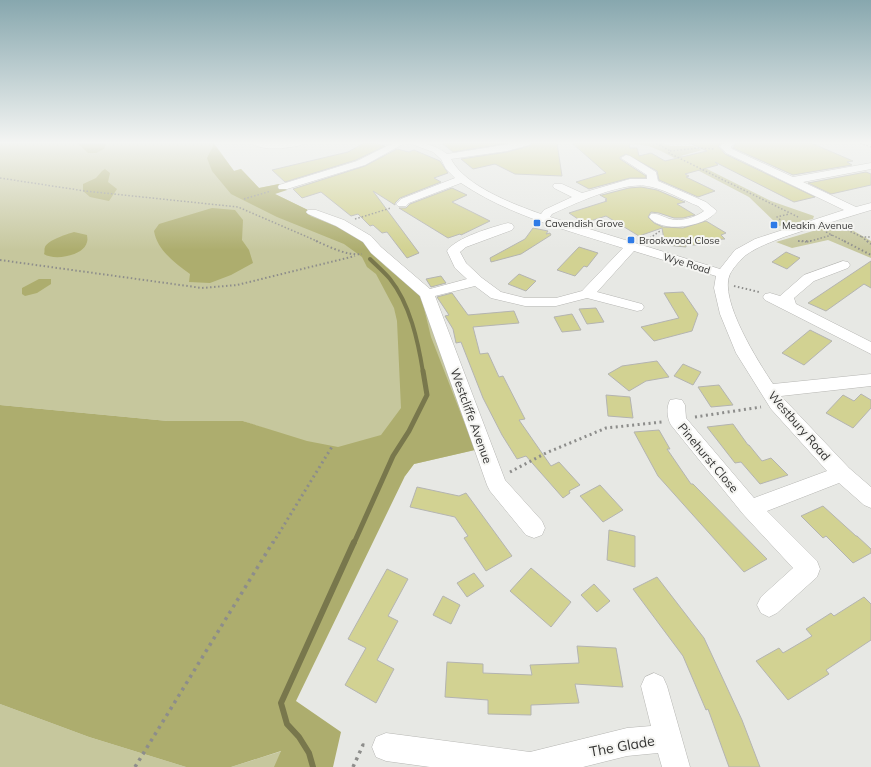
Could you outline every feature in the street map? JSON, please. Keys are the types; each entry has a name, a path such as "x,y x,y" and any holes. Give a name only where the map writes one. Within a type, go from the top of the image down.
{"street":[{"path":"283,187 310,179"},
{"path":"402,204 405,201 462,179"},
{"name":"Wye Road","path":"462,179 495,199 543,219 634,247 722,279"},
{"path":"653,179 653,183"},
{"path":"787,179 853,210"},
{"path":"791,181 803,179"},
{"path":"543,219 548,212 581,197 630,182 653,183 702,204 711,211 704,218 672,224 655,217"},
{"path":"558,186 581,197"},
{"path":"722,279 740,253 759,242 795,229 824,225 853,210 871,206"},
{"name":"Westcliffe Avenue","path":"312,212 340,224 367,240 376,250 427,294 495,480 534,528"},
{"path":"504,232 462,244 453,251 460,265 496,296 525,302 556,302 587,294 637,307"},
{"path":"587,294 634,247"},
{"path":"790,306 787,297 809,278 844,265"},
{"name":"Westbury Road","path":"722,279 721,288 727,314 744,353 772,398 842,474 871,499"},
{"path":"427,294 477,281"},
{"path":"770,296 871,349"},
{"path":"772,398 871,380"},
{"name":"Pinehurst Close","path":"677,413 750,508 809,569 769,605"},
{"path":"750,508 842,474"},
{"path":"654,686 676,767"},
{"name":"The Glade","path":"386,747 530,766 627,742 668,738"}],"path":[{"path":"5,179 85,191 238,207 335,249 355,256"},
{"path":"721,179 803,220"},
{"path":"244,199 283,187"},
{"path":"340,224 402,204"},
{"path":"634,247 672,224"},
{"path":"824,225 862,237 871,237"},
{"path":"824,225 871,255"},
{"path":"862,237 871,244"},
{"path":"0,260 202,288 237,285 376,250"},
{"path":"722,279 770,296"},
{"path":"495,480 546,453 606,428 677,413 772,398"},
{"path":"136,767 333,445"}],"green space":[{"path":"0,179 250,179 259,188 279,184 275,194 312,212 340,223 427,294 483,448 414,464 405,476 243,421 168,421 0,405"},
{"path":"714,179 727,179 771,201 814,216 813,219 779,226 749,197"},
{"path":"840,223 871,241 871,258 828,240 792,248 776,242"},
{"path":"0,704 89,737 186,767 0,767"},
{"path":"282,751 276,767 231,767"}],"shaded area":[{"path":"94,179 109,179 108,182 117,189 109,201 90,197 83,191 83,184"},
{"path":"218,179 250,179 259,188 279,184 287,190 275,194 312,212 310,216 338,227 361,240 386,267 421,296 431,337 475,450 414,464 405,476 296,701 341,732 333,767 274,767 281,751 231,767 186,767 89,737 0,704 0,405 168,421 243,421 307,441 338,447 381,435 401,408 397,321 394,308 376,274 367,267 362,257 344,244 277,217 231,194"},
{"path":"212,208 235,210 243,220 242,240 249,250 253,263 231,275 210,283 189,282 190,274 168,256 159,244 154,231 159,224"},
{"path":"74,232 87,235 85,247 80,251 75,254 61,257 44,254 47,244"},
{"path":"39,279 51,279 51,284 37,293 25,296 22,294 22,288"}],"building":[{"path":"282,179 295,179 285,182"},
{"path":"325,179 435,179 441,182 400,198 395,205 373,191 419,253 407,258 387,232 382,233 373,225 370,226 358,214 351,216 321,192 302,198 293,189"},
{"path":"587,179 627,179 589,189 576,182"},
{"path":"659,179 690,179 715,191 698,197"},
{"path":"748,179 777,179 815,197 794,202"},
{"path":"830,179 871,179 871,185 831,194 808,183"},
{"path":"641,187 657,190 685,202 677,204 695,215 683,218 674,218 651,212 648,217 654,223 663,227 683,228 706,221 726,233 721,235 725,239 705,240 709,245 686,245 686,247 665,245 662,228 639,236 606,216 584,223 569,213 607,201 605,200 607,199 600,195 629,188"},
{"path":"452,188 467,195 452,202 490,221 461,235 448,238 399,208 406,208 410,204"},
{"path":"533,228 548,231 546,234 550,233 551,235 521,254 491,262 490,258 525,239"},
{"path":"579,247 598,253 587,267 584,266 575,276 557,270"},
{"path":"786,252 800,258 787,269 772,262"},
{"path":"871,261 871,288 864,284 826,311 808,303"},
{"path":"519,274 536,281 526,291 508,284"},
{"path":"441,276 446,283 431,287 426,279"},
{"path":"683,292 698,314 692,331 654,341 641,327 679,318 664,293"},
{"path":"452,293 468,315 514,311 519,323 473,327 480,354 488,353 499,377 503,376 525,419 519,420 551,466 559,462 580,485 569,491 570,493 563,498 526,456 517,459 502,435 483,398 461,342 456,343 453,329 445,316 449,315 437,297"},
{"path":"596,308 604,322 587,324 579,309"},
{"path":"572,314 581,330 562,332 554,317"},
{"path":"810,330 832,341 804,365 782,353"},
{"path":"657,361 669,377 646,381 629,391 608,374 622,366"},
{"path":"683,364 701,372 693,385 674,376"},
{"path":"719,385 733,405 711,407 698,387"},
{"path":"861,394 871,400 871,408 853,428 826,413 843,395 854,401"},
{"path":"606,395 630,397 633,418 608,416"},
{"path":"733,424 762,461 771,458 788,475 760,484 741,462 735,463 707,427"},
{"path":"659,430 670,449 667,449 691,484 693,484 767,559 744,572 658,476 634,432"},
{"path":"600,485 623,510 603,522 580,496"},
{"path":"417,487 459,496 466,493 512,556 486,571 464,538 468,536 455,517 410,507"},
{"path":"823,506 871,549 871,553 853,563 826,536 823,538 801,516"},
{"path":"609,530 635,536 635,567 607,560"},
{"path":"531,568 571,602 551,627 510,591"},
{"path":"387,569 408,579 388,616 398,621 377,660 394,669 376,703 345,685 366,648 348,639"},
{"path":"474,573 484,586 467,597 457,583"},
{"path":"657,577 704,638 742,720 760,767 729,767 708,709 706,710 683,656 633,589"},
{"path":"594,584 610,601 597,612 581,595"},
{"path":"443,596 460,605 451,624 433,615"},
{"path":"864,597 871,604 871,640 826,670 829,674 788,700 756,661 779,648 783,653 812,636 806,629 831,613 834,616"},
{"path":"577,646 616,648 623,687 575,684 579,703 531,705 531,715 488,714 488,700 445,697 447,662 483,664 483,673 532,675 530,665 579,663"}],"waterway":[{"path":"370,259 390,279 403,300 416,336 423,372"},
{"path":"354,543 393,456 409,431 427,395 423,371"},
{"path":"313,767 309,753 299,737 287,724 281,703 354,542"}],"place":[{"name":"Cavendish Grove","path":"537,223"},
{"name":"Meakin Avenue","path":"774,225"},
{"name":"Brookwood Close","path":"631,240"}]}
